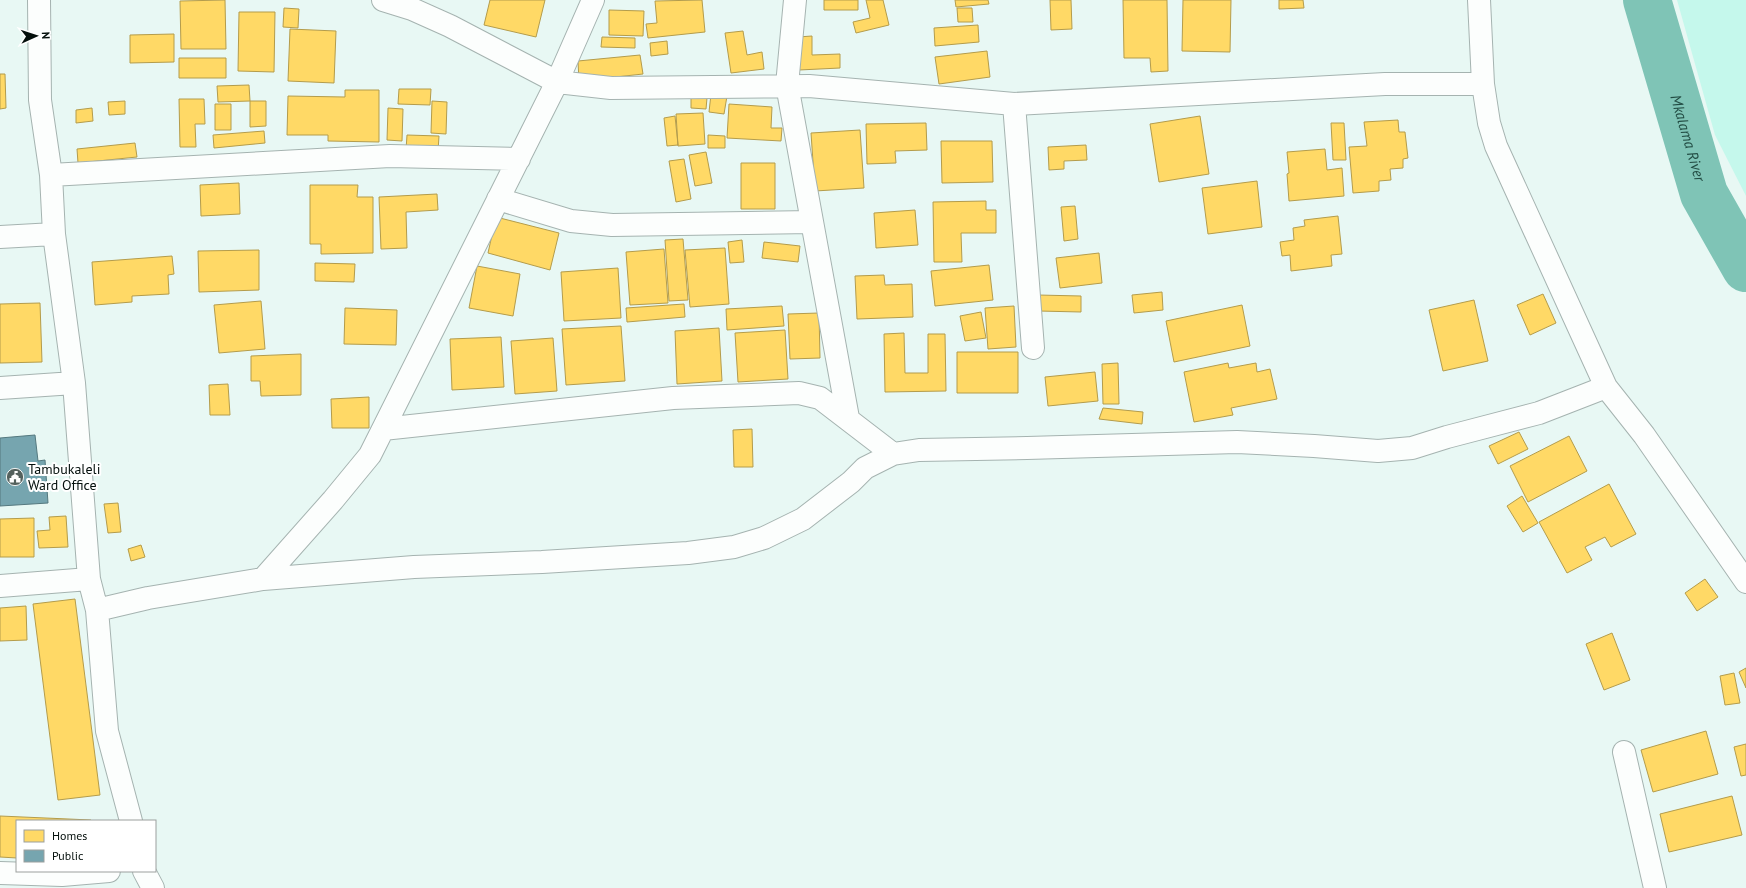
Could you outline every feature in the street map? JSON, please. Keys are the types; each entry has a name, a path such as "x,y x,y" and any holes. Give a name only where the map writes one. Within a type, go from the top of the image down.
{"street":[{"path":"39,0 40,100 51,175 54,234 74,383 89,579 98,610 107,731 131,820"},
{"path":"383,0 412,9 450,26 557,82 611,88 787,85 1014,104 1385,84 1483,84"},
{"path":"263,579 333,500 370,455 557,82 593,0"},
{"path":"795,0 787,85 848,418"},
{"path":"1479,0 1483,84 1489,123 1496,146 1606,387 1644,435 1746,582"},
{"path":"1014,104 1033,348"},
{"path":"51,175 307,159 390,156 519,159"},
{"path":"498,199 571,221 612,225 812,222"},
{"path":"0,237 54,234"},
{"path":"0,388 74,383"},
{"path":"98,610 148,598 263,579 414,567 542,562 688,553 734,547 764,538 803,519 851,482 865,468 894,454 919,450 1237,442 1314,446 1378,452 1412,448 1447,437 1539,413 1606,387"},
{"path":"383,429 673,398 799,393 820,398 894,454"},
{"path":"0,586 89,579"},
{"path":"1624,752 1655,888"},
{"path":"0,873 62,875 97,872"},
{"path":"145,872 153,888"}],"green space":[{"path":"1677,0 1746,0 1746,196 1715,135"}],"building: Homes":[{"path":"225,0 226,49 181,49 180,1"},
{"path":"490,0 545,0 536,37 484,25"},
{"path":"702,0 705,32 648,38 646,24 657,23 655,1"},
{"path":"824,0 858,0 858,10 824,10"},
{"path":"866,0 883,0 889,25 856,33 853,22 870,18"},
{"path":"955,0 988,0 989,4 956,7"},
{"path":"1050,0 1071,0 1072,29 1051,30"},
{"path":"1123,0 1167,0 1168,71 1151,72 1150,58 1124,58"},
{"path":"1183,0 1231,0 1230,52 1182,51"},
{"path":"1279,0 1303,0 1304,8 1279,9"},
{"path":"284,8 299,9 298,28 283,27"},
{"path":"957,8 972,8 973,22 958,22"},
{"path":"609,10 644,11 643,36 609,35"},
{"path":"239,12 275,12 274,72 238,71"},
{"path":"978,25 979,42 935,46 934,28"},
{"path":"290,29 336,31 334,83 288,81"},
{"path":"743,31 747,55 762,52 764,69 731,73 725,33"},
{"path":"174,34 174,62 130,63 130,35"},
{"path":"812,36 812,55 840,54 840,68 799,70 798,37"},
{"path":"602,37 635,38 635,48 601,47"},
{"path":"667,41 668,54 651,56 650,43"},
{"path":"987,51 990,77 939,84 935,57"},
{"path":"640,55 643,74 579,81 578,61"},
{"path":"179,58 226,58 226,78 179,78"},
{"path":"0,74 5,74 6,108 0,109"},
{"path":"249,85 250,101 218,102 217,86"},
{"path":"399,89 431,89 430,105 398,104"},
{"path":"345,90 379,90 379,142 328,141 328,135 287,135 288,96 345,97"},
{"path":"711,94 727,96 724,114 709,112"},
{"path":"691,97 707,98 706,109 691,108"},
{"path":"179,99 204,99 205,124 195,124 196,147 180,147"},
{"path":"125,101 125,114 109,115 108,102"},
{"path":"250,101 266,101 266,126 250,127"},
{"path":"432,101 447,102 446,134 431,133"},
{"path":"215,104 231,104 231,130 215,130"},
{"path":"729,104 772,107 771,128 782,128 781,141 727,138"},
{"path":"92,108 93,121 76,123 76,110"},
{"path":"388,108 403,109 402,141 387,140"},
{"path":"703,113 705,144 678,146 676,114"},
{"path":"675,116 678,145 667,146 664,118"},
{"path":"1200,116 1209,174 1159,182 1150,124"},
{"path":"1398,120 1399,132 1405,132 1408,158 1403,159 1403,168 1390,169 1391,180 1379,181 1379,191 1353,193 1349,147 1367,146 1364,122"},
{"path":"926,123 927,150 895,151 896,163 867,164 866,124"},
{"path":"1331,123 1344,123 1346,160 1333,160"},
{"path":"860,130 864,188 815,191 811,133"},
{"path":"264,131 265,143 214,148 213,135"},
{"path":"407,135 439,136 438,151 406,150"},
{"path":"708,135 725,136 725,148 708,148"},
{"path":"941,141 992,141 993,182 942,183"},
{"path":"135,143 137,157 78,163 77,149"},
{"path":"1086,145 1087,160 1064,161 1064,169 1049,170 1048,147"},
{"path":"1325,149 1327,170 1342,168 1344,196 1289,201 1287,152"},
{"path":"706,152 712,183 695,186 689,155"},
{"path":"684,159 691,199 676,202 669,161"},
{"path":"741,163 775,163 775,209 741,209"},
{"path":"1257,181 1262,227 1208,234 1202,188"},
{"path":"239,183 240,214 201,216 200,185"},
{"path":"310,185 358,185 357,197 373,197 373,253 321,254 321,244 310,244"},
{"path":"437,194 438,210 406,212 407,248 381,249 379,197"},
{"path":"986,201 986,210 996,210 996,233 961,233 962,262 934,262 933,202"},
{"path":"1075,206 1078,239 1064,241 1061,207"},
{"path":"915,210 918,245 876,248 874,213"},
{"path":"1338,216 1342,254 1331,255 1332,266 1291,271 1290,255 1282,256 1280,242 1294,240 1293,228 1305,226 1304,220"},
{"path":"496,217 559,233 550,270 488,253"},
{"path":"683,239 688,300 669,301 665,240"},
{"path":"742,240 744,262 730,263 728,242"},
{"path":"764,242 800,246 798,262 762,258"},
{"path":"725,248 729,304 690,307 685,250"},
{"path":"664,249 668,303 630,305 626,252"},
{"path":"259,250 259,290 199,292 198,251"},
{"path":"1099,253 1102,283 1060,288 1056,258"},
{"path":"172,256 174,274 168,275 169,294 132,296 132,302 95,305 92,262"},
{"path":"315,263 355,264 354,282 315,281"},
{"path":"989,265 993,300 935,306 931,271"},
{"path":"477,266 520,274 513,316 469,308"},
{"path":"618,268 621,318 564,321 561,272"},
{"path":"884,275 885,285 912,284 913,317 857,319 855,276"},
{"path":"1162,292 1163,310 1134,313 1132,295"},
{"path":"1543,294 1556,323 1530,335 1517,305"},
{"path":"1038,295 1081,296 1081,312 1038,311"},
{"path":"1474,300 1488,361 1443,371 1429,310"},
{"path":"261,301 265,349 219,353 214,305"},
{"path":"40,303 42,362 0,363 0,304"},
{"path":"684,304 685,317 627,322 626,308"},
{"path":"1242,305 1250,346 1174,362 1166,321"},
{"path":"782,306 784,326 727,330 726,309"},
{"path":"1014,306 1016,347 988,349 985,308"},
{"path":"345,308 397,310 396,345 344,344"},
{"path":"981,312 986,338 965,341 960,316"},
{"path":"819,313 820,358 790,359 788,314"},
{"path":"621,326 625,381 566,385 562,329"},
{"path":"719,328 722,381 677,384 675,331"},
{"path":"785,330 788,379 738,382 735,333"},
{"path":"904,333 905,373 928,373 928,334 945,334 946,391 885,392 884,334"},
{"path":"501,337 504,387 452,390 450,339"},
{"path":"553,338 557,391 515,394 511,341"},
{"path":"957,352 1018,352 1018,393 957,393"},
{"path":"301,354 301,395 261,396 260,381 251,381 251,356"},
{"path":"1118,363 1119,404 1103,404 1102,364"},
{"path":"1228,363 1229,368 1256,363 1257,372 1270,369 1277,399 1231,408 1233,415 1194,422 1184,372"},
{"path":"1095,372 1098,401 1048,406 1045,377"},
{"path":"228,384 230,415 210,415 209,385"},
{"path":"369,397 369,428 332,428 331,399"},
{"path":"1103,408 1143,412 1142,424 1099,419"},
{"path":"752,429 753,467 734,467 733,430"},
{"path":"1519,432 1528,449 1498,464 1489,446"},
{"path":"1569,436 1587,471 1528,502 1510,466"},
{"path":"1609,484 1636,534 1611,547 1605,537 1585,547 1592,560 1567,573 1539,522"},
{"path":"1522,496 1538,523 1523,532 1507,506"},
{"path":"118,503 121,532 108,533 104,504"},
{"path":"66,516 68,547 39,548 37,531 50,530 49,517"},
{"path":"34,518 34,557 0,557 0,519"},
{"path":"141,545 145,557 131,561 128,549"},
{"path":"1705,579 1718,597 1697,611 1685,593"},
{"path":"75,599 100,795 58,800 33,604"},
{"path":"26,606 27,640 0,641 0,608"},
{"path":"1612,633 1630,680 1604,690 1586,644"},
{"path":"1746,668 1746,688 1739,672"},
{"path":"1734,673 1740,703 1725,705 1720,676"},
{"path":"1706,731 1718,774 1653,792 1641,750"},
{"path":"1746,744 1746,775 1741,776 1734,747"},
{"path":"1732,796 1742,835 1669,852 1660,814"},
{"path":"0,816 91,820 16,820 16,858 0,857"}],"building: Public":[{"path":"35,435 38,461 45,460 48,503 0,506 0,438"}],"waterway":[{"name":"Mkalama River","path":"1647,0 1704,194 1746,268"}],"place":[{"name":"Tambukaleli Ward Office","path":"15,477"}]}
